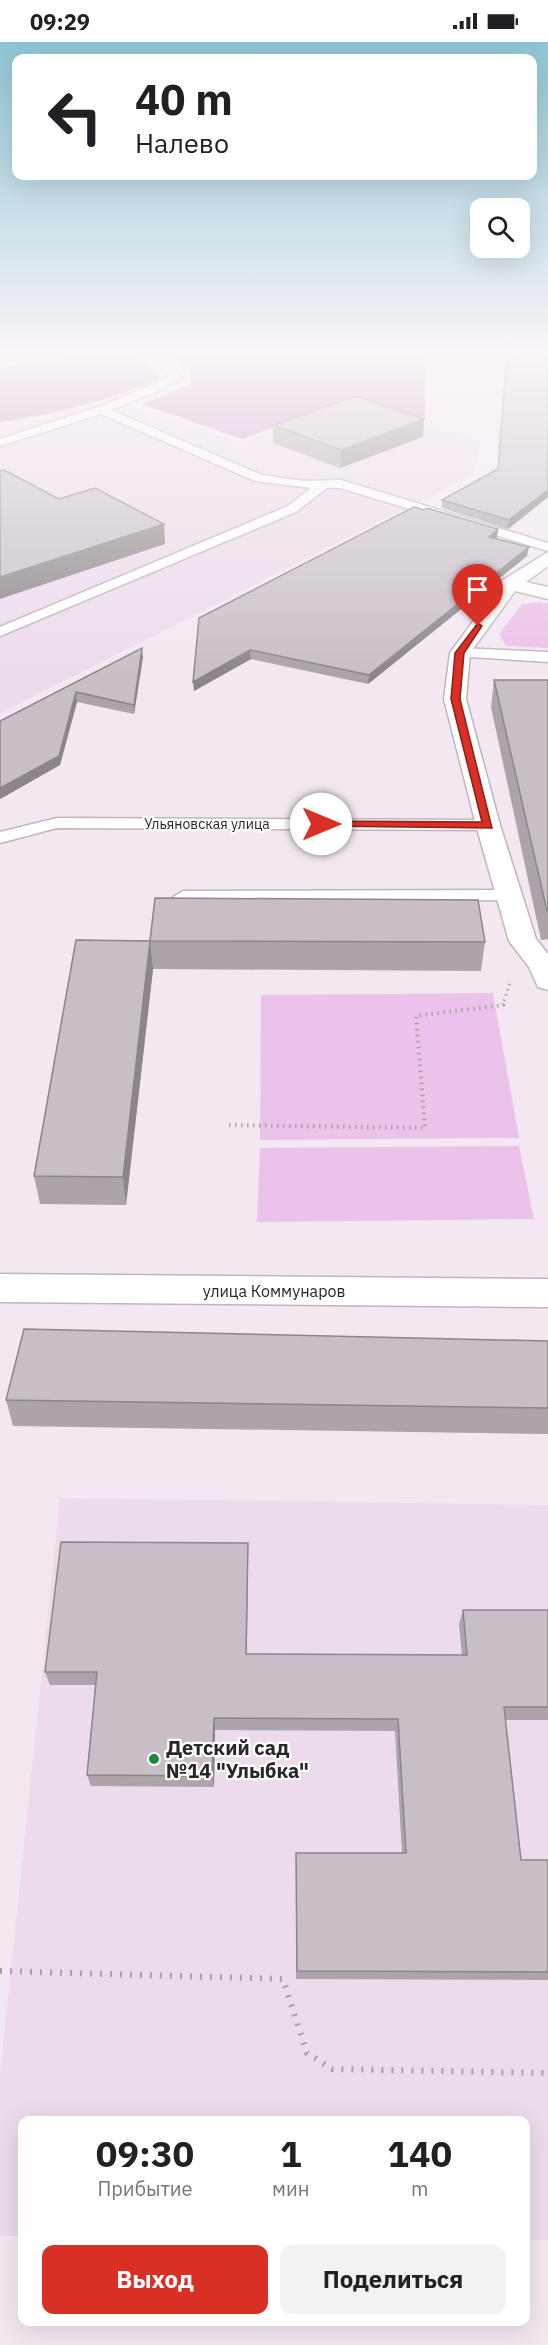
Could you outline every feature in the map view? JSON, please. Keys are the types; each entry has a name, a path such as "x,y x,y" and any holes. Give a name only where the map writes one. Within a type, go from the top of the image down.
{"street":[{"path":"548,558 510,584 460,653 455,699 488,825 523,941 542,965 548,981"},
{"path":"510,584 548,593"},
{"name":"улица Коммунаров","path":"0,1288 548,1293"}],"lane":[{"path":"218,460 259,478 304,485 341,484 548,547"},
{"path":"0,632 292,509 323,484"},
{"path":"460,653 548,657"},
{"name":"Ульяновская улица","path":"0,838 57,823 488,825"},
{"path":"183,897 510,896"}],"path":[{"path":"230,1125 425,1128 416,1016 503,1005 523,941"},
{"path":"0,1971 283,1979 307,2053 332,2068 548,2073"}],"shaded area":[{"path":"0,460 477,460 474,474 0,713"},
{"path":"540,602 548,604 548,648 506,646 499,634 522,604"},
{"path":"493,993 519,1138 260,1140 261,995"},
{"path":"519,1146 534,1219 257,1222 260,1148"},
{"path":"60,1498 548,1505 548,2240 530,2240 530,2116 18,2116 18,2236 0,2236 0,2076"}],"building":[{"path":"499,460 548,460 548,490 509,520 442,500 498,469"},
{"path":"4,470 59,499 95,488 164,524 0,577 0,471"},
{"path":"414,507 424,510 427,508 498,529 489,537 529,547 369,675 250,650 193,682 199,618"},
{"path":"142,648 134,705 76,692 59,756 0,788 0,721"},
{"path":"494,680 548,680 548,911 547,911"},
{"path":"155,898 478,900 485,942 150,941"},
{"path":"76,940 150,941 123,1177 34,1176"},
{"path":"24,1329 548,1341 548,1408 6,1400"},
{"name":"Детский сад №14 \"Улыбка\"","path":"61,1542 248,1543 246,1654 467,1655 463,1610 548,1610 548,1707 504,1707 521,1860 548,1860 548,1972 297,1971 296,1853 406,1853 398,1719 214,1718 212,1776 87,1775 97,1672 45,1672"}],"place":[{"name":"Детский сад №14 \"Улыбка\"","path":"154,1759"}],"route":[{"path":"321,824 488,825 455,699 460,653 478,626"}]}
